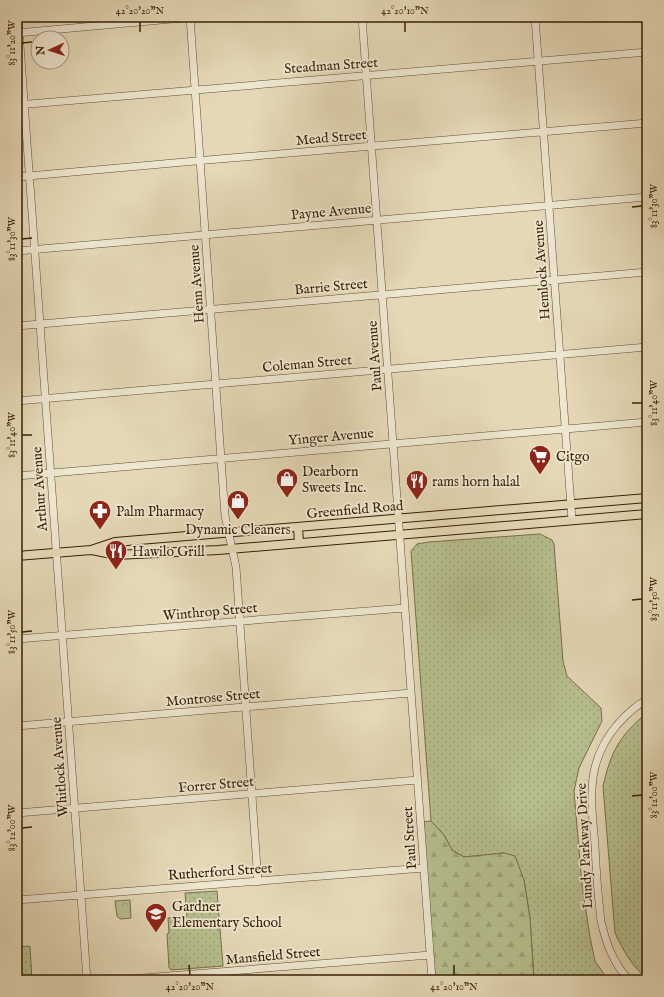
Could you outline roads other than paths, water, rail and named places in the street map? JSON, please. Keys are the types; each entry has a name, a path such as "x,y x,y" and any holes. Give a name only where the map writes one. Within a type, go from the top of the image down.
{"main road":[{"name":"Greenfield Road","path":"17,556 91,550 115,542 647,498"},
{"name":"Greenfield Road","path":"91,550 116,555 233,549 647,514"},
{"path":"298,527 299,543"}],"street":[{"name":"Arthur Avenue","path":"18,17 21,104 30,176 57,553"},
{"name":"Henn Avenue","path":"190,17 221,458 226,516 236,567 258,882"},
{"path":"18,33 194,17"},
{"name":"Paul Avenue","path":"362,17 411,693"},
{"name":"Hemlock Avenue","path":"535,17 572,520"},
{"name":"Steadman Street","path":"21,104 647,52"},
{"name":"Mead Street","path":"17,177 200,160 647,123"},
{"name":"Payne Avenue","path":"17,251 647,197"},
{"name":"Barrie Street","path":"17,326 647,272"},
{"name":"Coleman Street","path":"17,401 647,347"},
{"name":"Yinger Avenue","path":"17,476 647,422"},
{"name":"Whitlock Avenue","path":"57,553 87,980"},
{"name":"Winthrop Street","path":"17,639 405,608"},
{"name":"Montrose Street","path":"17,726 411,693"},
{"name":"Paul Street","path":"411,693 432,980"},
{"name":"Lundy Parkway Drive","path":"629,980 613,958 605,939 601,921 592,800 592,779 597,759 608,736 624,717 647,700"},
{"name":"Forrer Street","path":"17,813 418,780"},
{"name":"Rutherford Street","path":"17,900 424,868"},
{"name":"Mansfield Street","path":"118,980 430,955"}],"place":[{"name":"Citgo","path":"540,476"},
{"name":"Dearborn Sweets Inc.","path":"287,498"},
{"name":"rams horn halal","path":"417,500"},
{"name":"Dynamic Cleaners","path":"238,520"},
{"name":"Palm Pharmacy","path":"100,530"},
{"name":"Hawilo Grill","path":"116,570"},
{"name":"Gardner Elementary School","path":"156,934"}]}
